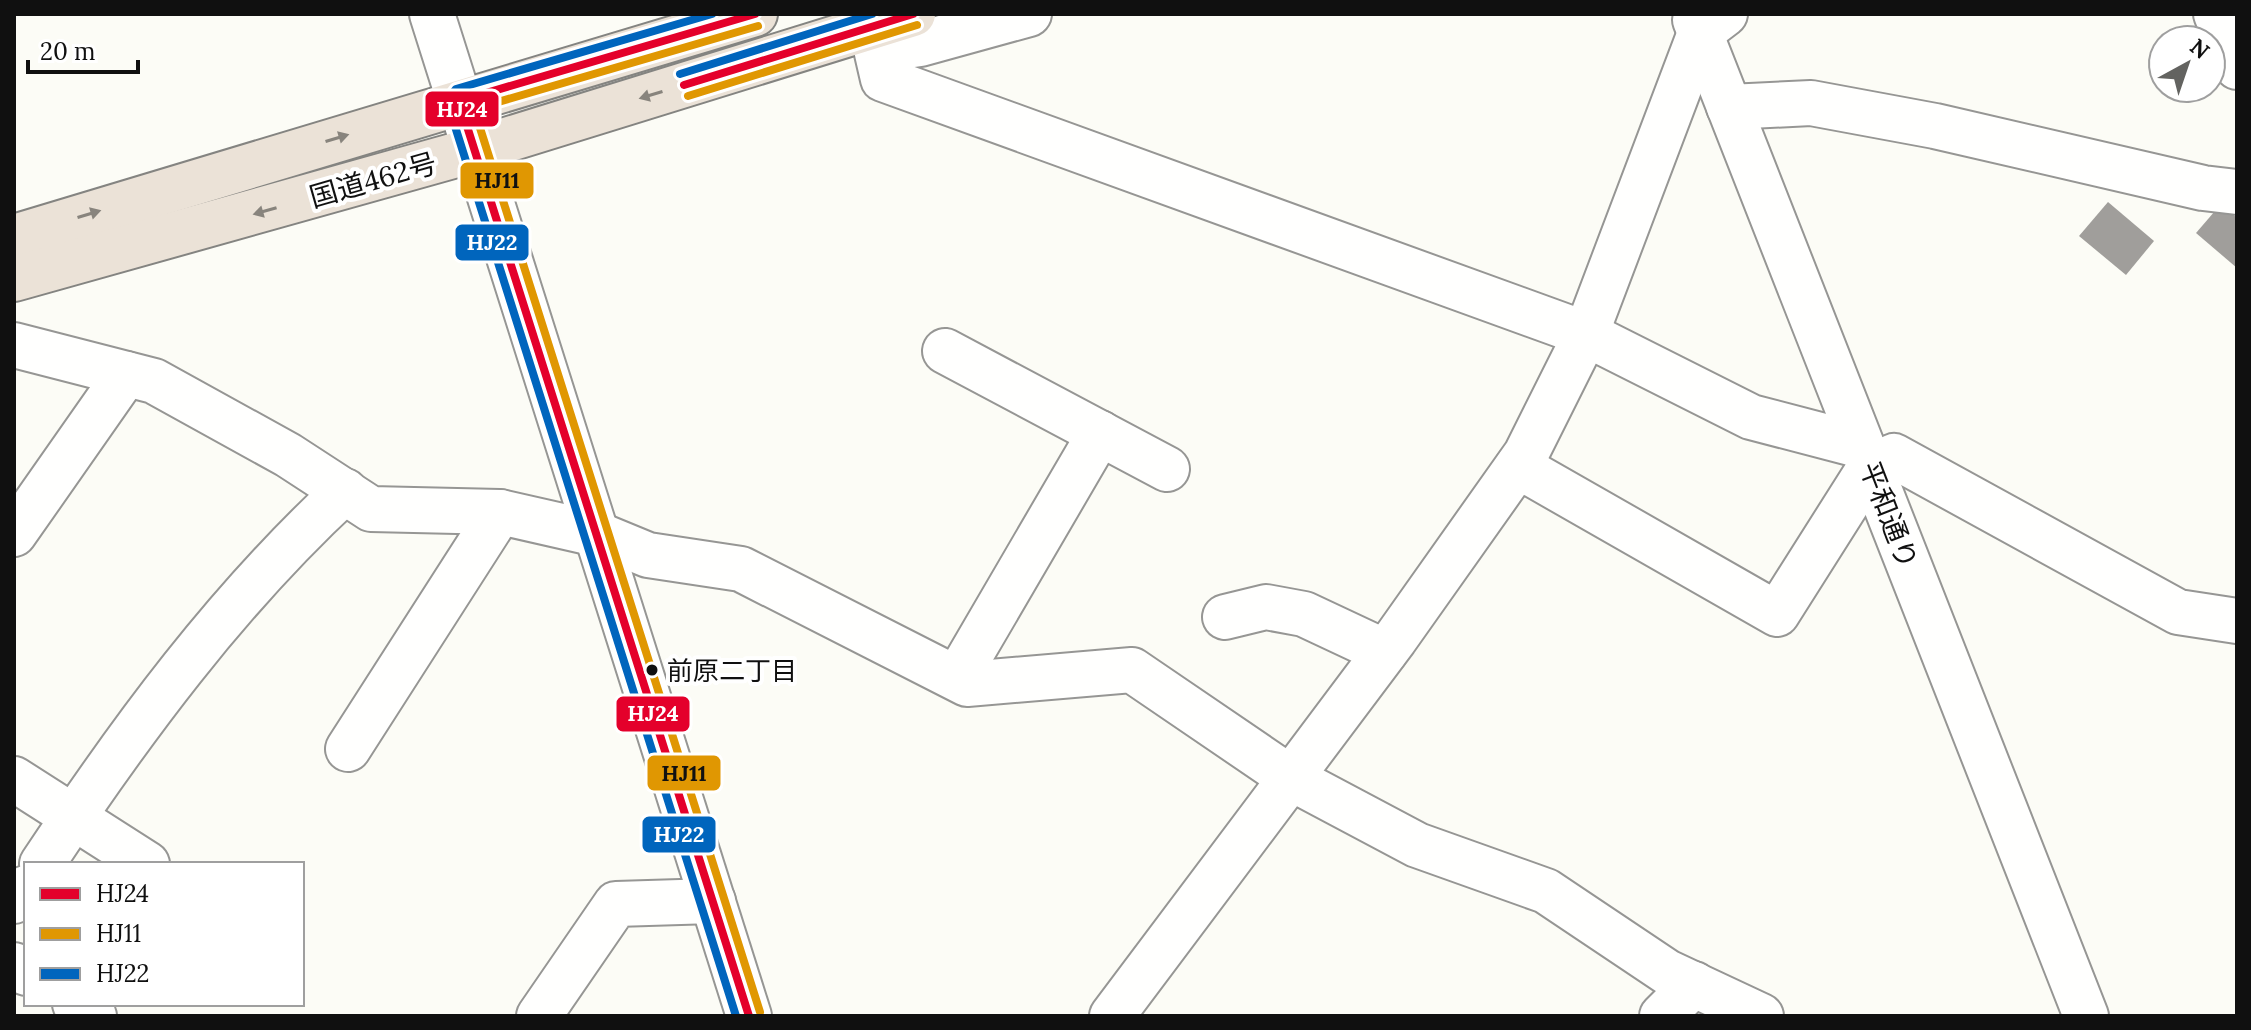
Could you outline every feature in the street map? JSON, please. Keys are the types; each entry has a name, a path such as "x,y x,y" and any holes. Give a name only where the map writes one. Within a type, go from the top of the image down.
{"highway":[{"name":"国道462号","path":"14,237 755,14"},
{"name":"国道462号","path":"14,279 474,150 878,52 913,14"}],"street":[{"path":"432,14 749,1016"},
{"path":"878,52 920,44 1029,14"},
{"path":"2216,14 2237,67"},
{"path":"1112,1016 1385,652 1518,466 1586,334 1706,20"},
{"name":"平和通り","path":"1706,20 1729,107 2086,1016"},
{"path":"878,52 1586,334 1751,417 1866,456 1894,456 2178,612 2237,621"},
{"path":"1729,107 1811,103 1935,126 2203,188 2237,192"},
{"path":"14,345 154,381 371,509 500,512 597,534 648,555 741,569 967,684 1132,670 1289,777 1417,845 1546,891 1667,972 1761,1016"},
{"path":"945,351 1167,469"},
{"path":"14,534 126,374"},
{"path":"957,678 1100,433"},
{"path":"1518,466 1777,614 1866,456"},
{"path":"43,862 112,759 219,621 283,548 345,491"},
{"path":"348,749 500,512"},
{"path":"1225,617 1266,607 1304,614 1385,652"},
{"path":"14,779 144,862"},
{"path":"539,1016 616,904 713,901"},
{"path":"1662,1016 1694,984"}],"building":[{"path":"2108,202 2154,241 2126,275 2079,236"},
{"path":"2221,204 2237,218 2237,268 2196,233"}],"transit line":[{"name":"HJ22","path":"712,14 456,89 447,101 736,1016"},
{"name":"HJ24","path":"749,1016 459,101 755,14"},
{"name":"HJ22","path":"680,74 872,14"},
{"name":"HJ24","path":"684,85 913,14"},
{"name":"HJ11","path":"688,96 917,25"},
{"name":"HJ11","path":"758,26 474,109 760,1012"}],"place":[{"name":"前原二丁目","path":"652,670"}]}
